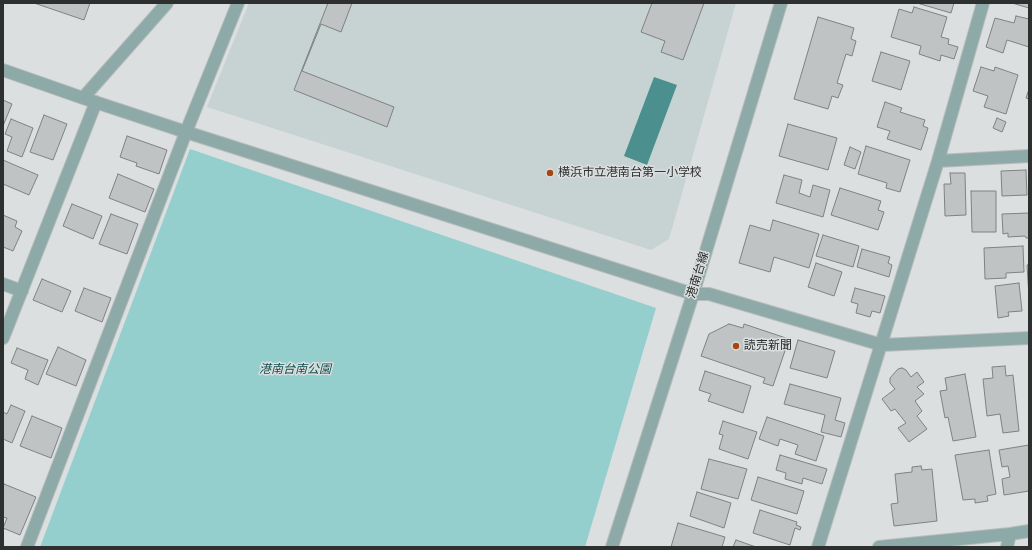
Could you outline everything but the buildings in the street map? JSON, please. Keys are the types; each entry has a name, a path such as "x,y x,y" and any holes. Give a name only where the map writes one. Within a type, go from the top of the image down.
{"street":[{"path":"83,98 167,3"},
{"path":"28,547 186,132 238,3"},
{"name":"港南台線","path":"612,547 693,294 781,3"},
{"path":"818,547 938,161 983,3"},
{"path":"3,70 186,132 693,294 709,294 882,345 1029,338"},
{"path":"3,338 96,102"},
{"path":"938,161 1029,156"},
{"path":"3,284 22,291"},
{"path":"879,547 1029,531"},
{"path":"1007,547 1010,534"}],"shaded area":[{"name":"横浜市立港南台第一小学校","path":"249,3 736,3 669,239 651,250 207,107"},
{"path":"654,77 677,85 647,165 624,156"}],"green space":[{"name":"港南台南公園","path":"190,149 656,308 585,547 40,547"}],"place":[{"name":"横浜市立港南台第一小学校","path":"550,173"},
{"name":"読売新聞","path":"736,346"}]}
